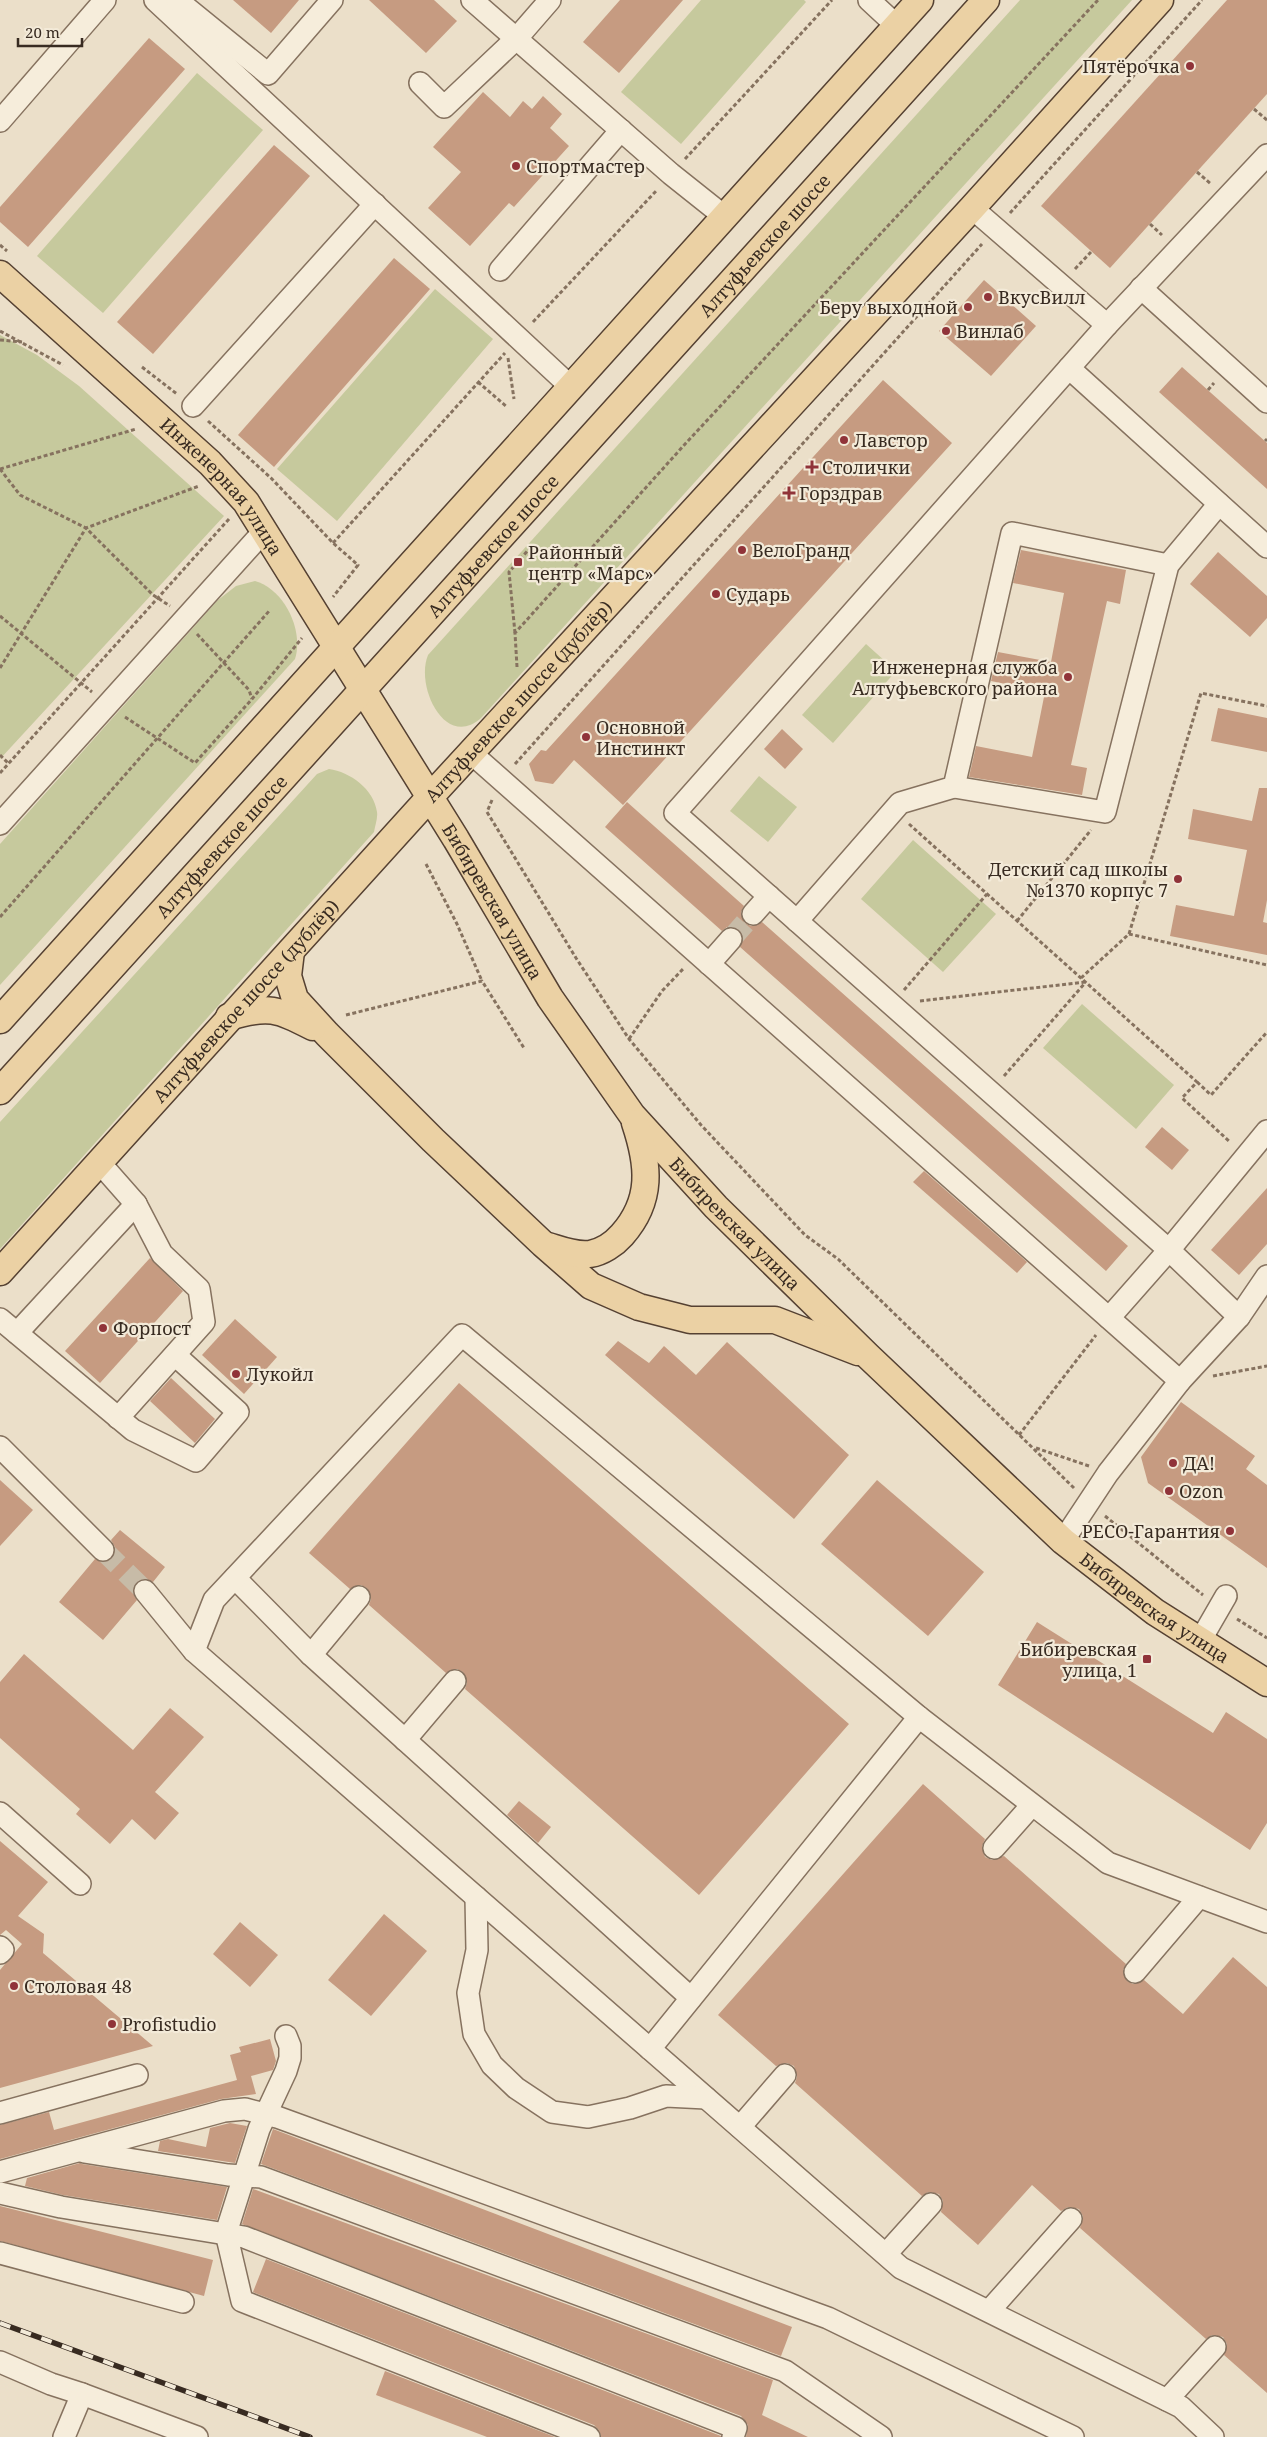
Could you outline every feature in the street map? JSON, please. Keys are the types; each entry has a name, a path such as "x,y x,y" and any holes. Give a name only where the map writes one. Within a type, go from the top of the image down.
{"main road":[{"path":"0,1020 920,0"},
{"name":"Алтуфьевское шоссе","path":"0,1091 986,0"},
{"name":"Алтуфьевское шоссе (дублёр)","path":"0,1272 229,1017 972,208 1160,0"},
{"name":"Инженерная улица","path":"0,274 72,356"},
{"name":"Инженерная улица","path":"0,293 22,306 72,356 230,483 246,502 336,646"},
{"name":"Бибиревская улица","path":"336,646 430,797 550,998 632,1115 716,1207 868,1356 1063,1541 1149,1608 1267,1682"},
{"path":"291,951 288,976 295,999 327,1034 433,1140 543,1244 591,1286 639,1308 690,1320 776,1320 868,1356"},
{"path":"229,1017 256,1009 284,1012 327,1034"},
{"path":"543,1244 575,1254 590,1254 605,1249 618,1240 632,1223 642,1208 646,1180 644,1150 632,1115"}],"street":[{"path":"0,121 105,0"},
{"path":"156,0 571,387"},
{"path":"177,0 268,74 332,0"},
{"path":"472,0 671,174 725,217"},
{"path":"420,83 444,107 517,38 550,0"},
{"path":"869,0 897,26"},
{"path":"500,270 621,130"},
{"path":"1239,1317 1169,1250 675,813 1107,325 1267,155"},
{"path":"193,406 375,204"},
{"path":"972,208 1107,325"},
{"path":"1141,288 1267,402"},
{"path":"1069,368 1267,547"},
{"path":"797,921 900,803 954,787 1106,812 1168,565 1219,504"},
{"path":"0,824 264,531"},
{"path":"954,787 1012,533 1168,565"},
{"path":"471,753 1180,1382"},
{"path":"753,914 769,896"},
{"path":"703,958 731,939"},
{"path":"1109,1318 1169,1250 1267,1132"},
{"path":"99,1162 136,1204 162,1254 199,1289 204,1322 118,1418"},
{"path":"17,1333 136,1204"},
{"path":"1063,1541 1108,1473 1180,1382 1239,1317 1267,1276"},
{"path":"0,1319 133,1430 196,1461 238,1412 175,1355"},
{"path":"194,1651 214,1600 462,1336 919,1717 1108,1863 1267,1922"},
{"path":"0,1447 103,1550"},
{"path":"235,1578 311,1655 691,1998"},
{"path":"145,1591 194,1651 901,2268 1181,2407 1213,2437"},
{"path":"311,1655 359,1597"},
{"path":"1200,1641 1223,1602"},
{"path":"405,1740 455,1681"},
{"path":"650,2049 919,1717"},
{"path":"994,1848 1032,1805"},
{"path":"0,1813 80,1884"},
{"path":"1135,1972 1199,1896"},
{"path":"476,1897 477,1950 468,1994 474,2034 492,2065 516,2088 552,2112 588,2117 630,2108 666,2096 706,2098"},
{"path":"0,1947 3,1950 0,1953"},
{"path":"286,2036 290,2046 290,2058 266,2114 226,2233 242,2301 589,2437"},
{"path":"0,2113 137,2075"},
{"path":"740,2127 785,2075"},
{"path":"0,2172 224,2111 245,2109 266,2114 828,2318 1073,2437"},
{"path":"76,2151 270,2180 785,2371 882,2437"},
{"path":"0,2194 61,2207 226,2233 253,2240 736,2428 734,2437"},
{"path":"886,2254 931,2204"},
{"path":"989,2311 1070,2219"},
{"path":"0,2253 184,2302"},
{"path":"1167,2400 1215,2347"},
{"path":"0,2362 197,2437"},
{"path":"64,2437 82,2394"}],"path":[{"path":"518,338 832,0"},
{"path":"515,633 1098,0"},
{"path":"1202,0 501,780 487,812 576,958 629,1039 701,1125 805,1235 838,1259 1019,1435 1034,1447 1088,1502 1223,1602 1267,1638"},
{"path":"1254,108 1267,120"},
{"path":"0,330 24,342 72,356"},
{"path":"0,340 24,342"},
{"path":"333,543 507,350 514,399"},
{"path":"478,382 507,407"},
{"path":"193,406 272,478 333,543 358,565"},
{"path":"129,423 143,435"},
{"path":"136,429 0,469 20,495 86,528 153,595 169,605 184,620 249,690 252,699"},
{"path":"193,480 206,492"},
{"path":"0,668 86,528 200,486"},
{"path":"0,773 159,599 232,515"},
{"path":"518,671 509,572 530,548 585,556"},
{"path":"0,917 270,610"},
{"path":"1081,978 1129,934 1201,693 1267,706"},
{"path":"0,755 9,764"},
{"path":"894,810 1211,1095 1267,1032"},
{"path":"1017,921 1106,812"},
{"path":"426,864 457,924 482,981 524,1048"},
{"path":"891,1004 987,894"},
{"path":"1129,934 1267,965"},
{"path":"629,1039 662,991 703,958"},
{"path":"346,1014 482,981"},
{"path":"891,1004 1085,982"},
{"path":"990,1092 1085,982"},
{"path":"1197,1082 1182,1098 1246,1157"},
{"path":"1019,1435 1109,1318"},
{"path":"1180,1382 1267,1366"},
{"path":"1034,1447 1108,1473"}],"green space":[{"path":"701,0 804,0 806,2 681,144 621,92"},
{"path":"1020,0 1132,0 481,718 468,726 456,726 445,720 436,710 426,682 425,668 428,655"},
{"path":"197,73 263,130 103,313 37,256"},
{"path":"435,289 493,339 337,521 277,469"},
{"path":"0,335 37,355 79,386 224,516 0,759"},
{"path":"255,581 275,592 289,612 297,636 295,659 0,985 0,844 218,600 236,586"},
{"path":"866,644 896,671 833,743 802,715"},
{"path":"329,769 353,778 371,796 377,814 374,832 0,1249 0,1122 317,774"},
{"path":"759,776 797,807 768,842 730,811"},
{"path":"913,840 996,914 943,972 861,899"},
{"path":"1082,1004 1174,1085 1136,1129 1043,1048"}],"building":[{"path":"233,0 299,0 271,33"},
{"path":"369,0 434,0 457,21 426,53"},
{"path":"620,0 683,0 619,73 583,42"},
{"path":"1227,0 1267,0 1267,94 1110,268 1041,206"},
{"path":"149,38 185,69 28,247 0,222 0,207"},
{"path":"483,92 510,117 523,101 532,109 543,96 562,114 550,128 569,146 514,207 509,203 470,246 428,208 461,172 433,147"},
{"path":"274,145 310,176 153,354 117,322"},
{"path":"394,258 430,289 274,467 238,435"},
{"path":"984,280 1036,326 991,376 939,331"},
{"path":"1182,367 1267,443 1267,489 1159,392"},
{"path":"883,380 952,443 623,805 574,760 553,784 535,781 529,764 541,750 546,751"},
{"path":"1021,550 1126,570 1120,604 1107,601 1071,765 1087,768 1082,795 969,777 976,746 1032,757 1045,692 991,681 998,652 1051,662 1064,593 1013,583"},
{"path":"1218,552 1267,596 1267,618 1250,637 1190,584"},
{"path":"1218,708 1267,718 1267,752 1211,741"},
{"path":"782,729 803,749 785,769 764,749"},
{"path":"1259,788 1267,788 1267,900 1263,922 1267,923 1267,955 1170,936 1176,905 1234,916 1247,850 1188,839 1193,809 1252,821"},
{"path":"627,802 744,906 741,912 744,923 751,926 762,922 1128,1246 1106,1271 740,947 743,935 739,929 727,927 722,931 605,827"},
{"path":"1162,1127 1189,1150 1172,1170 1145,1147"},
{"path":"924,1171 1027,1262 1017,1273 913,1182"},
{"path":"1267,1188 1267,1244 1239,1275 1211,1250"},
{"path":"150,1258 183,1291 100,1383 65,1351"},
{"path":"235,1319 277,1357 244,1394 202,1355"},
{"path":"618,1341 649,1363 664,1346 696,1375 727,1342 849,1455 794,1519 605,1355"},
{"path":"171,1378 215,1419 195,1443 150,1401"},
{"path":"459,1383 849,1724 699,1895 465,1689 467,1683 463,1672 457,1669 446,1673 369,1605 371,1599 367,1588 361,1585 350,1589 309,1553"},
{"path":"1181,1402 1255,1456 1246,1469 1267,1485 1267,1568 1148,1483 1141,1457"},
{"path":"0,1480 33,1510 0,1546"},
{"path":"877,1480 984,1572 928,1636 821,1544"},
{"path":"120,1530 165,1567 153,1582 143,1579 137,1582 133,1593 137,1600 103,1640 59,1602 95,1559 106,1562 112,1558 115,1547 111,1540"},
{"path":"1037,1622 1213,1733 1226,1712 1267,1739 1267,1823 1250,1850 998,1685"},
{"path":"24,1654 133,1750 170,1708 204,1737 155,1792 179,1813 155,1840 132,1819 110,1844 76,1814 80,1809 0,1738 0,1682"},
{"path":"923,1784 985,1839 982,1846 985,1857 992,1860 1004,1856 1126,1964 1123,1970 1127,1981 1133,1984 1144,1980 1183,2014 1233,1957 1267,1987 1267,2393 1224,2355 1227,2344 1223,2337 1212,2335 1206,2339 1080,2228 1083,2216 1079,2209 1068,2207 1061,2211 1032,2185 978,2245 941,2212 943,2201 939,2194 928,2192 922,2196 795,2083 797,2077 794,2066 787,2063 776,2066 718,2015"},
{"path":"519,1801 551,1827 538,1843 507,1815"},
{"path":"0,1841 48,1882 18,1916 44,1934 43,1953 153,2046 0,2088 0,1970 22,1944 6,1930 0,1935"},
{"path":"384,1914 427,1951 371,2016 328,1980"},
{"path":"240,1922 278,1955 250,1987 213,1954"},
{"path":"270,2039 276,2061 273,2070 251,2076 256,2094 221,2099 0,2159 0,2125 49,2112 54,2130 237,2080 230,2055 241,2052 239,2047"},
{"path":"230,2123 247,2126 235,2163 158,2151 160,2141 168,2139 206,2147 210,2128"},
{"path":"273,2129 792,2327 781,2356 261,2164"},
{"path":"80,2163 227,2187 217,2220 63,2195 25,2186 27,2178"},
{"path":"253,2189 773,2380 762,2415 808,2437 746,2437 748,2425 741,2416 242,2224"},
{"path":"0,2206 213,2260 204,2296 0,2241"},
{"path":"266,2259 721,2437 601,2437 599,2430 594,2425 253,2292"},
{"path":"385,2371 555,2437 487,2437 376,2395"}],"tunnel":[{"path":"731,939 753,914"},
{"path":"103,1550 145,1591"}],"railway":[{"path":"0,2323 310,2437"}],"place":[{"name":"Пятёрочка","path":"1190,66"},
{"name":"Спортмастер","path":"516,166"},
{"name":"ВкусВилл","path":"988,297"},
{"name":"Беру выходной","path":"968,307"},
{"name":"Винлаб","path":"946,331"},
{"name":"Лавстор","path":"844,440"},
{"name":"Столички","path":"812,467"},
{"name":"Горздрав","path":"789,493"},
{"name":"ВелоГранд","path":"742,550"},
{"name":"Районный центр «Марс»","path":"518,562"},
{"name":"Сударь","path":"716,594"},
{"name":"Инженерная служба Алтуфьевского района","path":"1068,677"},
{"name":"Основной Инстинкт","path":"586,737"},
{"name":"Детский сад школы №1370 корпус 7","path":"1178,879"},
{"name":"Форпост","path":"103,1328"},
{"name":"Лукойл","path":"236,1374"},
{"name":"ДА!","path":"1173,1463"},
{"name":"Ozon","path":"1169,1491"},
{"name":"РЕСО-Гарантия","path":"1230,1531"},
{"name":"Бибиревская улица, 1","path":"1147,1659"},
{"name":"Столовая 48","path":"14,1986"},
{"name":"Profistudio","path":"112,2024"}]}
